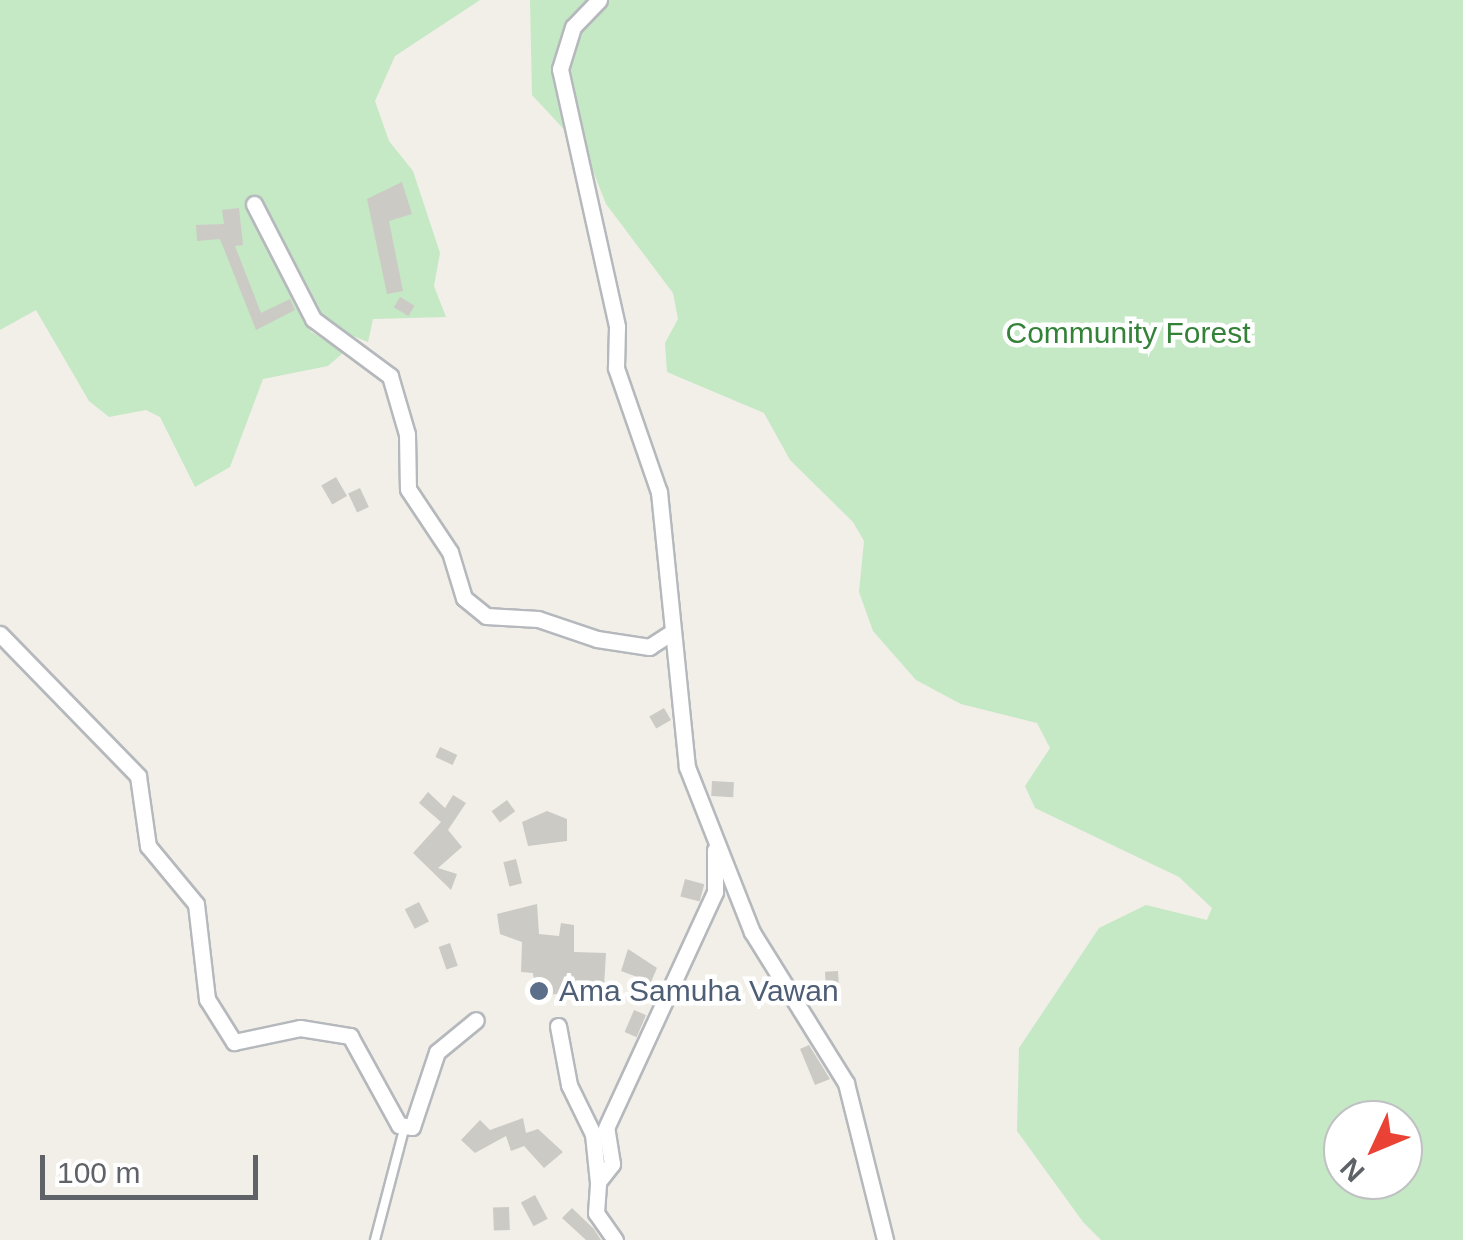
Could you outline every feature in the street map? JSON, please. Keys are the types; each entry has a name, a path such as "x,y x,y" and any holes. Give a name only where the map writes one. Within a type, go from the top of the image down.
{"street":[{"path":"599,0 573,27 560,69 616,327 616,368 658,492 669,634 688,768 752,932 846,1083 886,1240"},
{"path":"254,204 313,319 390,376 407,434 408,488 476,610 649,648 669,634"},
{"path":"0,634 138,776 148,846 196,904 207,999 234,1042 300,1028 350,1036 406,1126 419,1117 437,1052 476,1020"},
{"path":"598,1182 612,1164 606,1128 714,892 714,840"},
{"path":"558,1026 569,1085 593,1134 598,1182 596,1213 614,1240"}],"lane":[{"path":"375,1240 406,1126"}],"green space":[{"path":"0,0 480,0 395,56 375,101 389,141 413,171 440,253 434,286 446,317 373,319 368,342 328,326 310,331 344,352 328,366 263,379 230,467 195,487 160,417 146,410 109,417 89,401 36,310 0,330"},
{"name":"Community Forest","path":"530,0 1463,0 1463,1240 1101,1240 1083,1222 1017,1131 1019,1048 1099,928 1146,905 1207,920 1212,908 1179,877 1035,808 1025,786 1050,748 1037,723 961,704 916,680 873,631 859,592 864,541 853,522 790,460 764,413 667,372 665,343 678,319 673,293 606,204 586,153 532,95"}],"building":[{"path":"402,182 412,214 389,221 403,291 387,294 367,199"},
{"path":"239,208 243,245 235,246 261,313 290,299 295,310 256,330 220,239 197,241 196,225 224,224 222,210"},
{"path":"400,297 415,306 408,316 394,307"},
{"path":"336,477 347,496 332,505 321,485"},
{"path":"360,488 369,507 357,513 348,493"},
{"path":"664,708 671,720 656,729 649,716"},
{"path":"440,747 457,755 453,765 435,757"},
{"path":"712,781 734,782 733,797 711,796"},
{"path":"428,792 445,808 453,795 466,803 448,830 462,847 438,868 457,874 451,890 413,853 441,822 419,803"},
{"path":"507,800 515,811 500,822 492,811"},
{"path":"547,811 567,819 567,841 528,846 522,822"},
{"path":"516,859 522,883 509,886 503,862"},
{"path":"685,879 704,884 700,902 680,896"},
{"path":"419,902 429,922 415,929 405,909"},
{"path":"537,904 539,934 559,936 561,923 574,925 574,952 606,953 604,987 536,997 533,973 521,972 522,942 500,934 497,914"},
{"path":"450,943 458,966 446,970 439,947"},
{"path":"628,949 657,968 651,982 621,971"},
{"path":"838,971 839,993 826,994 825,972"},
{"path":"634,1010 646,1015 637,1037 625,1032"},
{"path":"809,1045 830,1079 815,1085 800,1049"},
{"path":"523,1118 526,1133 538,1129 563,1152 544,1168 524,1146 511,1151 506,1136 475,1153 461,1140 480,1120 490,1130"},
{"path":"535,1195 548,1219 534,1226 521,1203"},
{"path":"509,1207 510,1230 494,1231 493,1208"},
{"path":"572,1208 601,1240 586,1240 562,1218"}],"place":[{"name":"Ama Samuha Vawan","path":"539,991"}]}
